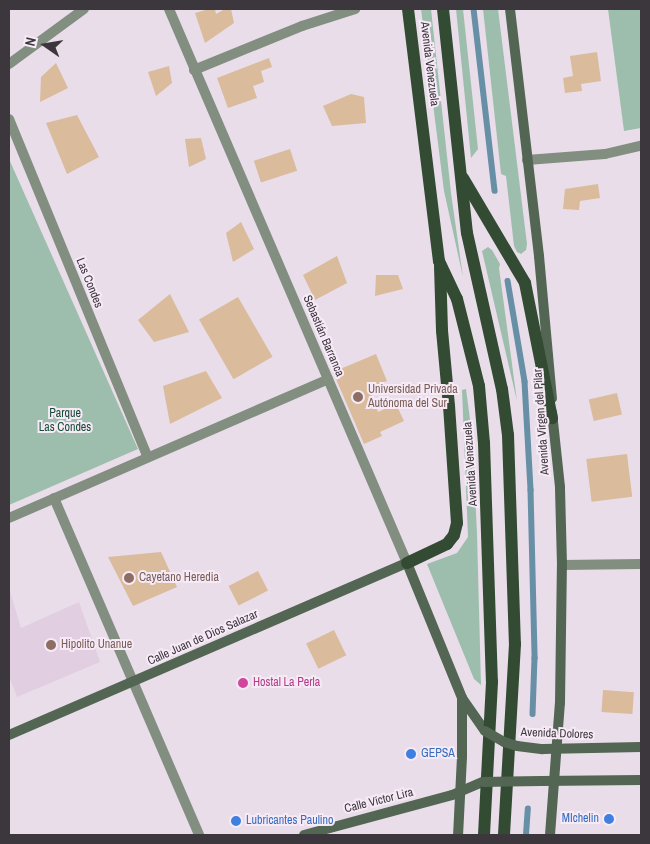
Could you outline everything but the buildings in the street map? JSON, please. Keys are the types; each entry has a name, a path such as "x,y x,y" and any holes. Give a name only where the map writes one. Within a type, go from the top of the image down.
{"main road":[{"name":"Avenida Venezuela","path":"408,9 439,261 457,299 479,386 484,443 492,682 484,835"},
{"name":"Avenida Venezuela","path":"443,9 467,233 502,389 508,435 515,644 504,835"},
{"name":"Avenida Virgen del Pilar","path":"510,9 552,379 552,418 560,487 562,565 557,749 550,835"},
{"path":"460,175 525,283 552,418"},
{"path":"407,563 447,544 454,535 457,523 442,330 439,261"},
{"name":"Calle Juan de Dios Salazar","path":"9,735 407,563"},
{"name":"Sebastián Barranca","path":"407,563 462,698 460,792"},
{"name":"Avenida Dolores","path":"462,698 485,731 504,742 517,746 543,749 641,747"},
{"path":"458,835 460,792 483,782 641,780"},
{"name":"Calle Víctor Lira","path":"304,835 460,792"}],"street":[{"path":"9,64 84,9"},
{"name":"Sebastián Barranca","path":"169,9 407,563"},
{"path":"194,70 302,26 354,9"},
{"name":"Las Condes","path":"9,119 147,456"},
{"path":"527,160 605,154 641,146"},
{"path":"9,518 147,456 328,379"},
{"path":"54,498 199,835"},
{"path":"562,565 641,564"}],"shaded area":[{"name":"Hipolito Unanue","path":"9,588 21,628 79,602 100,662 17,697 9,676"}],"green space":[{"path":"421,9 431,9 451,193 463,277 444,191"},
{"path":"456,9 463,9 478,149 471,158"},
{"path":"483,9 498,9 527,244 526,250 521,254 517,252 514,246 506,176 501,174"},
{"path":"608,9 641,9 641,128 624,131"},
{"name":"Parque Las Condes","path":"9,159 138,449 9,505"},
{"path":"488,247 492,250 500,264 517,401 482,251"},
{"path":"466,389 472,434 481,685 474,679 427,564 457,553 468,537 462,390"}],"waterway":[{"path":"474,9 495,191"},
{"path":"508,281 525,382 531,490 535,658 533,714"},
{"path":"526,835 528,809"}],"place":[{"name":"Universidad Privada Autónoma del Sur","path":"358,397"},
{"name":"Cayetano Heredia","path":"129,578"},
{"name":"Hipolito Unanue","path":"51,645"},
{"name":"Hostal La Perla","path":"243,683"},
{"name":"GEPSA","path":"411,754"},
{"name":"MIchelin","path":"609,819"},
{"name":"Lubricantes Paulino","path":"236,821"}]}
